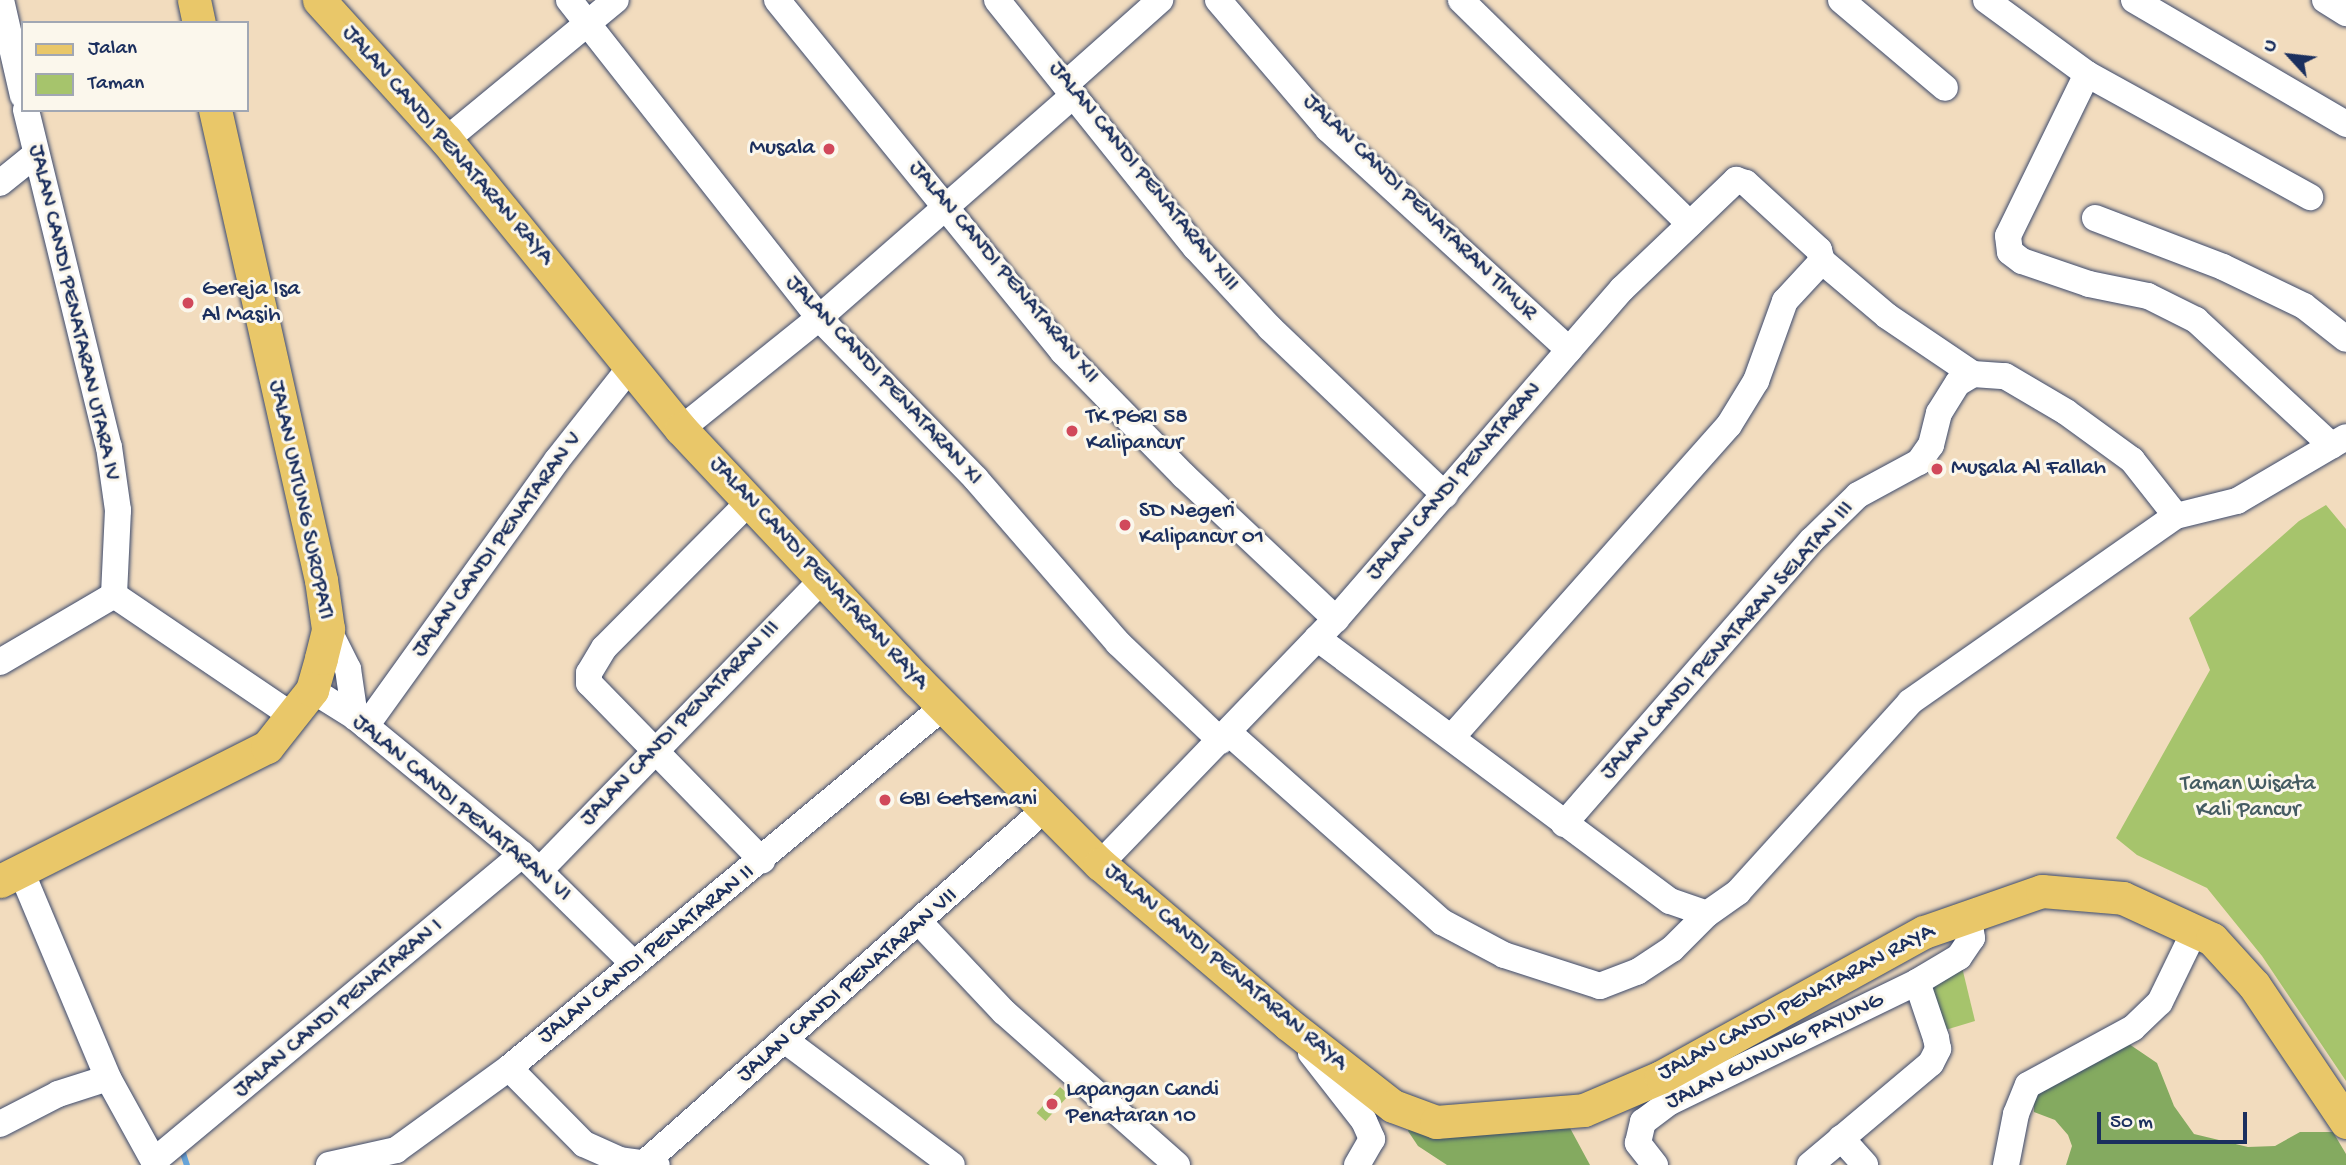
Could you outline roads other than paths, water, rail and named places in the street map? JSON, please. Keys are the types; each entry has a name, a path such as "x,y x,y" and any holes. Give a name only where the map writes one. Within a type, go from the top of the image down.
{"main road":[{"path":"194,0 198,21"},
{"name":"JALAN CANDI PENATARAN RAYA","path":"319,0 446,140 632,365 681,429 943,707 1100,864 1288,1024 1393,1105 1436,1122 1584,1110 1661,1077 1924,932 1968,914 2042,891 2123,898 2195,930 2228,953 2254,985 2346,1122"},
{"name":"JALAN UNTUNG SUROPATI","path":"10,876 267,747 294,717 312,690 328,629 321,580 215,112"}],"street":[{"path":"1,0 21,87"},
{"name":"JALAN CANDI PENATARAN XI","path":"569,0 819,318 976,479 1118,643 1442,922 1504,955 1601,986 1637,972 1672,949 1707,914 1738,892 1910,702 2176,516"},
{"path":"446,140 616,0"},
{"name":"JALAN CANDI PENATARAN XII","path":"777,0 948,207 1063,352 1184,476 1336,619"},
{"name":"JALAN CANDI PENATARAN XIII","path":"997,0 1196,248 1270,328 1445,495"},
{"path":"681,429 819,318 948,207 1160,0"},
{"name":"JALAN CANDI PENATARAN TIMUR","path":"1218,0 1328,129 1569,350"},
{"path":"1461,0 1690,224"},
{"path":"1986,0 2087,74 2310,197"},
{"path":"2325,0 2346,13"},
{"path":"2139,1 2346,124"},
{"path":"1850,3 1945,89"},
{"path":"1452,737 1729,425 1756,381 1785,301 1821,256 1887,316 1973,374 2005,376 2066,412 2138,465 2176,516 2237,501 2339,442 2196,320 2148,296 2089,284 2022,261 2010,251 2008,236 2087,74"},
{"name":"JALAN CANDI PENATARAN UTARA IV","path":"26,112 109,447 118,510 114,595"},
{"path":"0,184 36,153"},
{"name":"JALAN CANDI PENATARAN","path":"1100,864 1336,619 1622,289 1736,180 1746,183 1821,256"},
{"path":"2095,218 2223,267 2304,306 2346,339"},
{"name":"JALAN CANDI PENATARAN V","path":"361,722 557,460 632,365"},
{"name":"JALAN CANDI PENATARAN SELATAN III","path":"1564,824 1812,540 1858,495 1919,462 1931,445 1940,413 1958,383 1973,374"},
{"path":"750,501 604,648 589,673 589,683 762,860"},
{"name":"JALAN CANDI PENATARAN III","path":"531,862 656,750 823,579"},
{"path":"0,662 114,595 294,717"},
{"path":"328,629 348,669 361,722"},
{"path":"1317,638 1670,901 1707,914"},
{"name":"JALAN CANDI PENATARAN VI","path":"312,690 361,722 531,862 634,964"},
{"name":"JALAN CANDI PENATARAN II","path":"329,1165 396,1150 509,1068 943,707"},
{"name":"JALAN CANDI PENATARAN VII","path":"653,1163 1045,809"},
{"name":"JALAN CANDI PENATARAN I","path":"168,1152 531,862"},
{"path":"10,876 108,1079 168,1152"},
{"name":"JALAN GUNUNG PAYUNG","path":"1655,1165 1638,1143 1638,1132 1643,1122 1670,1102 1917,982 1968,948 1972,927 1968,914"},
{"path":"920,923 1004,1012 1177,1165"},
{"path":"2006,1165 2016,1114 2028,1085 2133,1028 2160,1002 2195,930"},
{"path":"1810,1165 1840,1138 1878,1111 1931,1063 1938,1049 1917,982"},
{"path":"1288,1024 1364,1121 1372,1139 1357,1165"},
{"path":"786,1041 951,1165"},
{"path":"509,1068 584,1144 620,1160 653,1163"},
{"path":"0,1124 58,1094 108,1079"},
{"path":"1840,1138 1865,1165"}],"waterway":[{"path":"181,1147 187,1165"}],"place":[{"name":"Musala","path":"829,149"},
{"name":"Gereja Isa Al Masih","path":"188,303"},
{"name":"TK PGRI 58 Kalipancur","path":"1072,431"},
{"name":"Musala Al Fallah","path":"1937,469"},
{"name":"SD Negeri Kalipancur 01","path":"1125,525"},
{"name":"GBI Getsemani","path":"885,800"},
{"name":"Lapangan Candi Penataran 10","path":"1052,1104"}],"park label":[{"name":"Taman Wisata Kali Pancur","path":"2248,798"}]}
